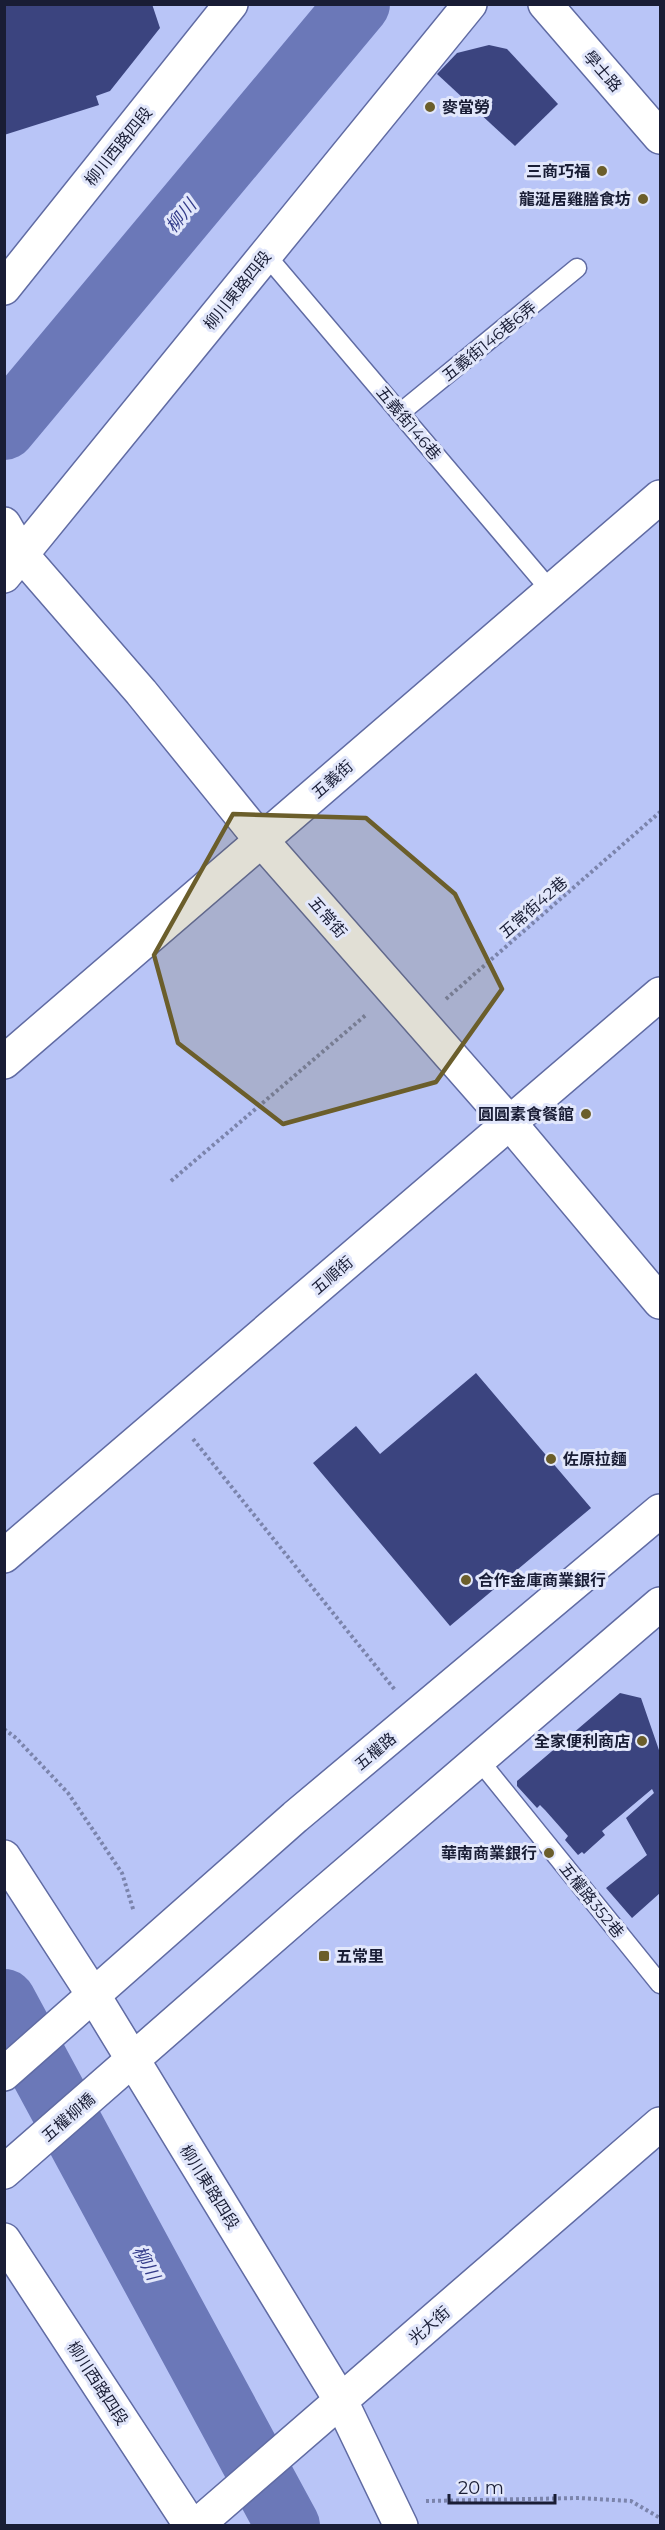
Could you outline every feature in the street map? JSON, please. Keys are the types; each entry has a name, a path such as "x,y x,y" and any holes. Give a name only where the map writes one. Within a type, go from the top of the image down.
{"street":[{"name":"柳川西路四段","path":"4,288 231,4"},
{"name":"柳川東路四段","path":"13,565 470,4"},
{"name":"學士路","path":"545,4 660,137"},
{"name":"五義街","path":"4,1062 660,497"},
{"name":"五常街","path":"4,524 13,565 141,692 261,840 509,1122 660,1302"},
{"name":"五順街","path":"4,1556 660,994"},
{"name":"五權路","path":"94,1996 295,1817 660,1511"},
{"path":"132,2062 306,1908 660,1604"},
{"name":"柳川東路四段","path":"4,1857 94,1996 132,2062 341,2401 396,2514"},
{"path":"4,2074 94,1996"},
{"name":"五權柳橋","path":"4,2172 132,2062"},
{"name":"光大街","path":"207,2516 660,2124"},
{"name":"柳川西路四段","path":"4,2240 191,2526"}],"lane":[{"name":"五義街146巷","path":"266,255 551,591"},
{"name":"五義街146巷6弄","path":"400,413 577,268"},
{"name":"五權路352巷","path":"479,1760 660,1984"}],"path":[{"name":"五常街42巷","path":"421,1021 660,812"},
{"path":"171,1180 394,992"},
{"path":"172,1413 416,1716"},
{"path":"4,1729 68,1793 122,1874 145,1951"},
{"path":"396,2514 579,2498 631,2502 660,2518"}],"highlighted area":[{"path":"233,814 366,818 455,894 502,989 436,1082 283,1124 178,1043 154,955"}],"building":[{"path":"4,4 152,4 160,28 110,91 96,96 99,105 4,135"},
{"path":"489,45 507,49 558,104 515,146 437,74 457,53"},
{"path":"476,1373 591,1508 450,1626 313,1463 356,1426 380,1454"},
{"path":"620,1693 641,1698 660,1753 660,1893 632,1918 606,1888 647,1855 626,1818 654,1793 652,1789 602,1831 605,1835 584,1854 582,1852 578,1855 565,1840 568,1836 540,1805 537,1808 517,1786 517,1781"}],"waterway":[{"name":"柳川","path":"4,428 358,4"},
{"name":"柳川","path":"4,2001 288,2526"}],"place":[{"name":"麥當勞","path":"430,107"},
{"name":"三商巧福","path":"602,171"},
{"name":"龍涎居雞膳食坊","path":"643,199"},
{"name":"圓圓素食餐館","path":"586,1114"},
{"name":"佐原拉麵","path":"551,1459"},
{"name":"合作金庫商業銀行","path":"466,1580"},
{"name":"全家便利商店","path":"642,1741"},
{"name":"華南商業銀行","path":"549,1853"},
{"name":"五常里","path":"324,1956"}]}
